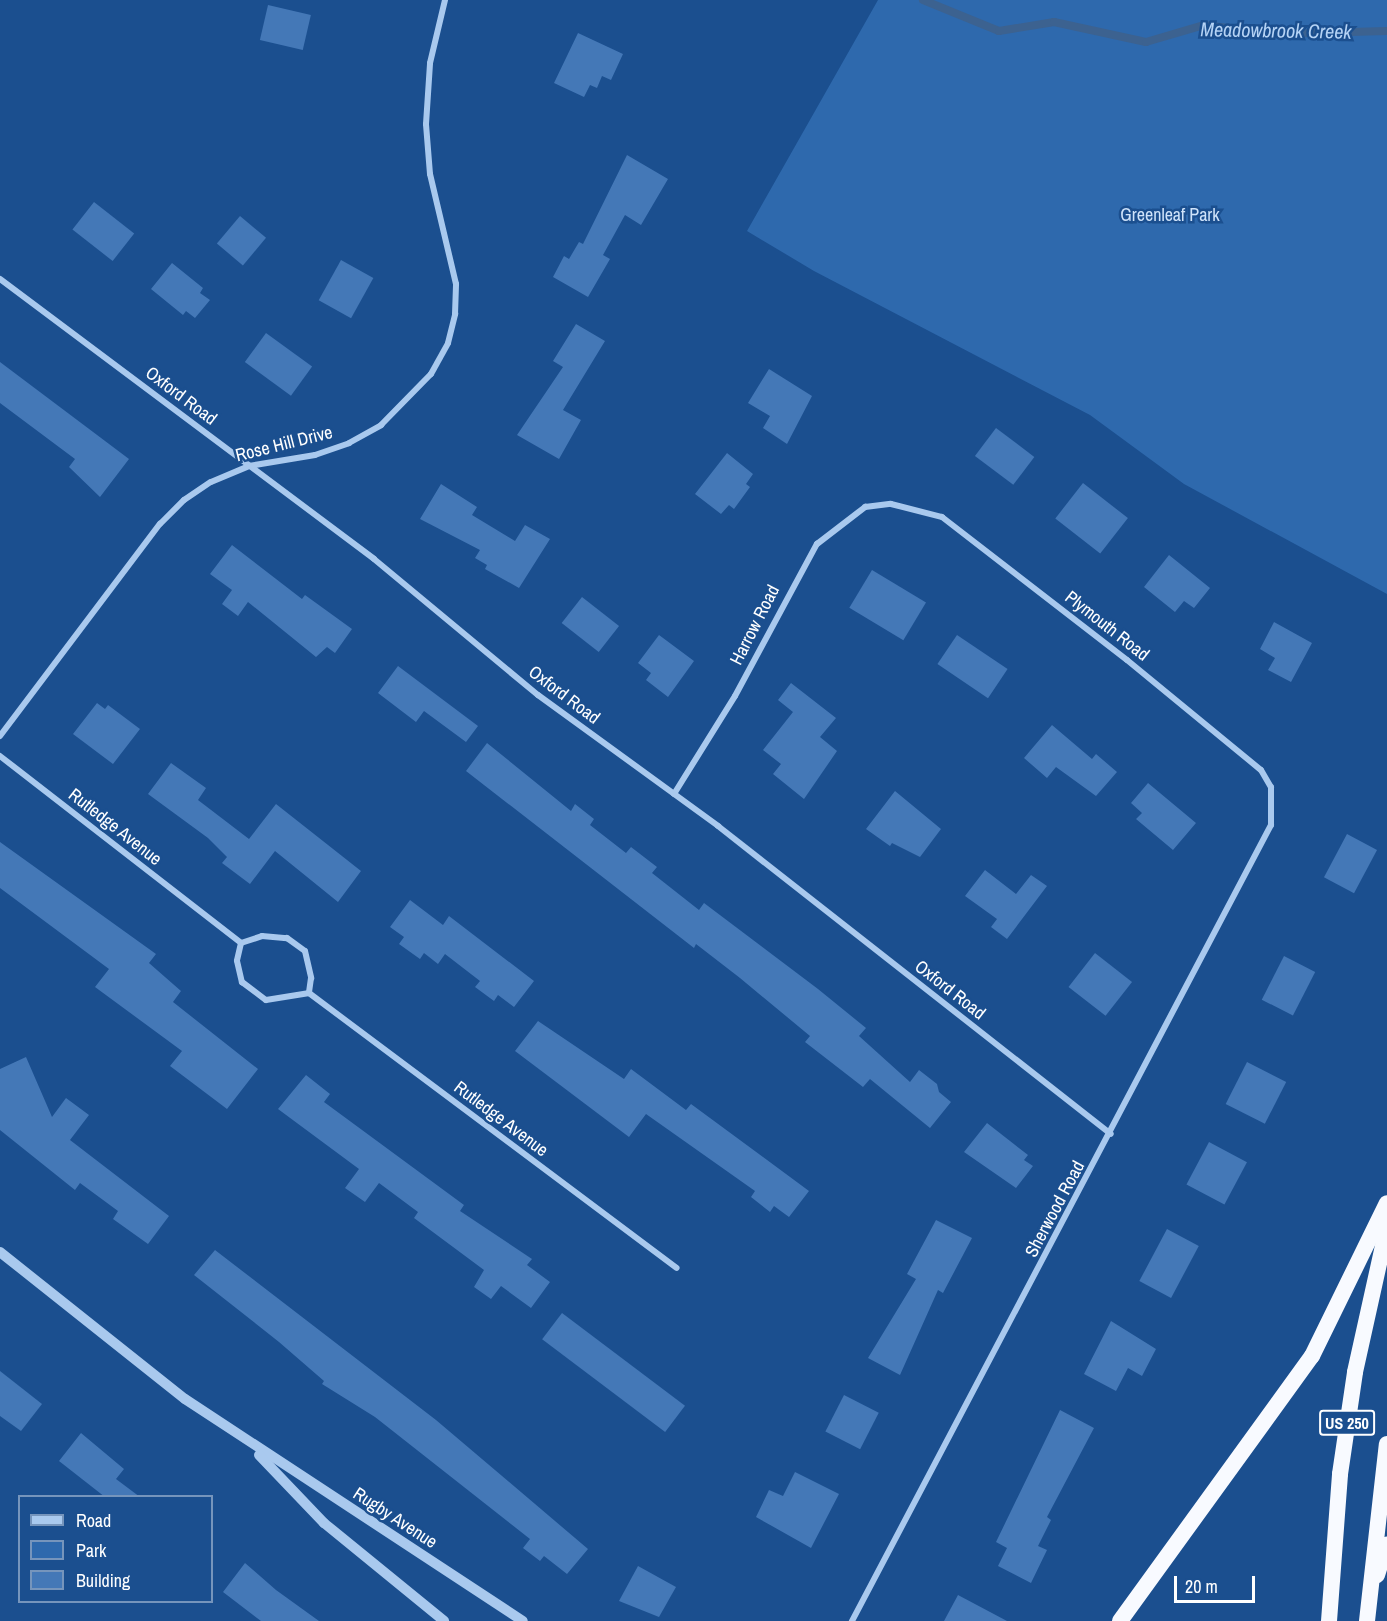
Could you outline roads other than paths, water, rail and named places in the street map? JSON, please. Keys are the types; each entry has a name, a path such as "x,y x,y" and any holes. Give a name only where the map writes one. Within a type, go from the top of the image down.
{"highway":[{"path":"1120,1621 1312,1356 1387,1203"},
{"name":"US 250","path":"1329,1621 1340,1474 1355,1372 1387,1228"},
{"name":"US 250","path":"1367,1621 1387,1444"},
{"path":"1368,1599 1387,1545"}],"street":[{"name":"Rose Hill Drive","path":"0,736 160,524 211,482 249,466 315,455 381,425 424,382 448,343 456,284 430,174 426,124 430,63 445,0"},
{"name":"Oxford Road","path":"0,279 374,559 538,695 674,794 1111,1134"},
{"name":"Harrow Road","path":"674,794 735,696 817,544 865,507 891,504"},
{"name":"Plymouth Road","path":"891,504 942,517 1127,660 1261,770 1275,806"},
{"name":"Rutledge Avenue","path":"0,756 241,943"},
{"name":"Sherwood Road","path":"852,1621 1111,1134 1271,825 1275,806"},
{"path":"262,936 287,938 305,951 311,978 309,993 266,1000 242,982 237,961 241,943 262,936"},
{"name":"Rutledge Avenue","path":"309,993 676,1268"},
{"name":"Rugby Avenue","path":"0,1252 185,1399 523,1621"},
{"name":"Rugby Avenue","path":"249,1443 324,1523 444,1621"}],"waterway":[{"name":"Meadowbrook Creek","path":"923,0 999,31 1054,22 1146,42 1204,25 1275,34 1387,31"}],"park label":[{"name":"Greenleaf Park","path":"1170,215"}]}
